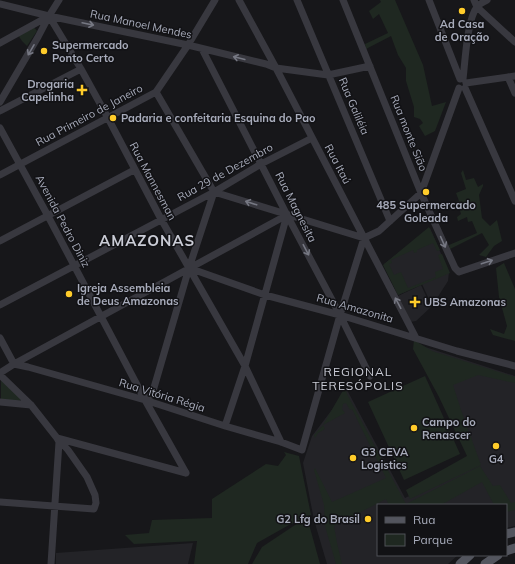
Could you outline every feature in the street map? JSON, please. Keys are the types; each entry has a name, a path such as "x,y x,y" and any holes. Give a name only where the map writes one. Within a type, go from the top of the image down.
{"main road":[{"path":"460,564 469,556"},
{"path":"485,564 497,556"}],"street":[{"path":"0,102 49,16 60,0"},
{"name":"Rua Primeiro de Janeiro","path":"0,175 156,92 215,0"},
{"name":"Rua Galiléia","path":"297,0 390,221"},
{"name":"Rua monte Sião","path":"343,0 421,193 455,268 459,272 515,253"},
{"path":"429,0 463,83 515,201"},
{"path":"475,4 487,0"},
{"name":"Rua Itaú","path":"237,1 276,68 416,338"},
{"name":"Rua Manoel Mendes","path":"0,4 49,16 188,44 202,49 266,64 276,68 328,75 370,66"},
{"path":"156,92 214,192 364,238 379,231 421,193 463,83 469,30 475,4"},
{"path":"475,4 515,42"},
{"path":"0,42 49,16"},
{"name":"Rua Mannesman","path":"49,16 81,69 161,219 245,366 281,442"},
{"name":"Rua Magnesita","path":"202,49 370,376"},
{"path":"0,111 81,69"},
{"path":"463,83 512,76 515,93"},
{"name":"Avenida Pedro Diniz","path":"0,128 145,400 186,473 57,438"},
{"name":"Rua 29 de Dezembro","path":"0,305 214,192 262,164 312,138"},
{"path":"0,241 134,170"},
{"path":"145,400 150,396 152,391 189,268 214,192"},
{"path":"0,502 94,509 96,503 95,495 87,477 68,450 32,405 0,374 14,364 287,215"},
{"path":"225,426 245,366 287,215"},
{"path":"340,315 364,238"},
{"name":"Rua Amazonita","path":"189,268 265,295 340,315 457,351 515,366"},
{"name":"Rua Vitória Régia","path":"14,364 145,400 225,426 281,442 302,450 340,315"},
{"path":"0,338 14,364"},
{"path":"0,402 32,405"},
{"path":"51,564 59,452 59,442 57,438"}],"shaded area":[{"path":"430,228 449,272 448,281 432,306 422,284 398,295 384,264"},
{"name":"UBS Amazonas","path":"421,285 431,307 416,321 410,322 398,296"},
{"path":"419,345 515,376 515,526 507,528 507,504 377,504 377,556 457,556 448,564 327,564 314,520 303,463 312,436 347,390 405,498 479,462"},
{"path":"193,543 188,564 56,564 56,553"}],"green space":[{"path":"380,0 395,0 423,65 432,106 446,102 435,131 425,136 419,126 423,123 420,119 414,117 414,107 406,81 406,68 398,55 391,36 366,49 365,44 388,33 379,14 373,19 369,11 381,2"},
{"path":"33,26 37,31 27,46 18,35"},
{"path":"463,170 466,180 474,178 478,187 483,184 479,195 482,218 490,226 497,220 502,241 494,246 486,257 479,255 489,245 482,233 450,249 449,245 477,233 472,221 468,222 467,217 458,221 457,217 461,214 458,204 435,211 434,209 459,201 456,193 466,189 461,173"},
{"path":"429,227 440,250 437,251 433,243 417,250 417,252 414,253 413,250 391,260 392,263 389,264 394,275 401,272 408,288 436,277 435,272 443,269 438,255 442,254 450,273 398,295 383,265"},
{"path":"504,263 515,289 515,341 493,335 490,329 504,334 507,326 499,297 496,268"},
{"path":"414,340 432,351 515,377 515,383 478,375 453,385 481,465 410,499 406,490 467,456 439,397 413,349"},
{"name":"Campo do Renascer","path":"425,376 460,454 404,480 368,402"},
{"path":"1,379 24,400 1,402"},
{"path":"345,387 347,394 406,504 388,504 386,499 334,526 342,564 336,564 325,526 324,505 314,470 315,468 332,502 386,478 352,409 350,410 346,403 343,404 342,409 345,413 323,425"},
{"path":"323,425 325,429 318,433 315,438 314,435"},
{"path":"284,452 299,456 311,515 289,525 257,543 248,564 194,564 197,541 134,544 125,535 149,533 152,520 212,518 212,499 266,464 278,466 286,455"},
{"path":"480,466 493,486 500,485 511,503 515,502 515,510 507,512 507,504 493,504 482,482 443,504 406,504"},
{"path":"307,517 320,564 252,564 262,547"}],"place":[{"name":"Ad Casa de Oração","path":"462,11"},
{"name":"Supermercado Ponto Certo","path":"44,51"},
{"name":"Drogaria Capelinha","path":"82,90"},
{"name":"Padaria e confeitaria Esquina do Pao","path":"113,118"},
{"name":"485 Supermercado Goleada","path":"426,192"},
{"name":"Igreja Assembleia de Deus Amazonas","path":"69,294"},
{"name":"UBS Amazonas","path":"415,302"},
{"name":"Campo do Renascer","path":"414,428"},
{"name":"G4","path":"496,446"},
{"name":"G3 CEVA Logistics","path":"353,458"},
{"name":"G2 Lfg do Brasil","path":"368,519"}],"district":[{"name":"AMAZONAS","path":"147,241"},
{"name":"REGIONAL TERESÓPOLIS","path":"358,379"}]}
